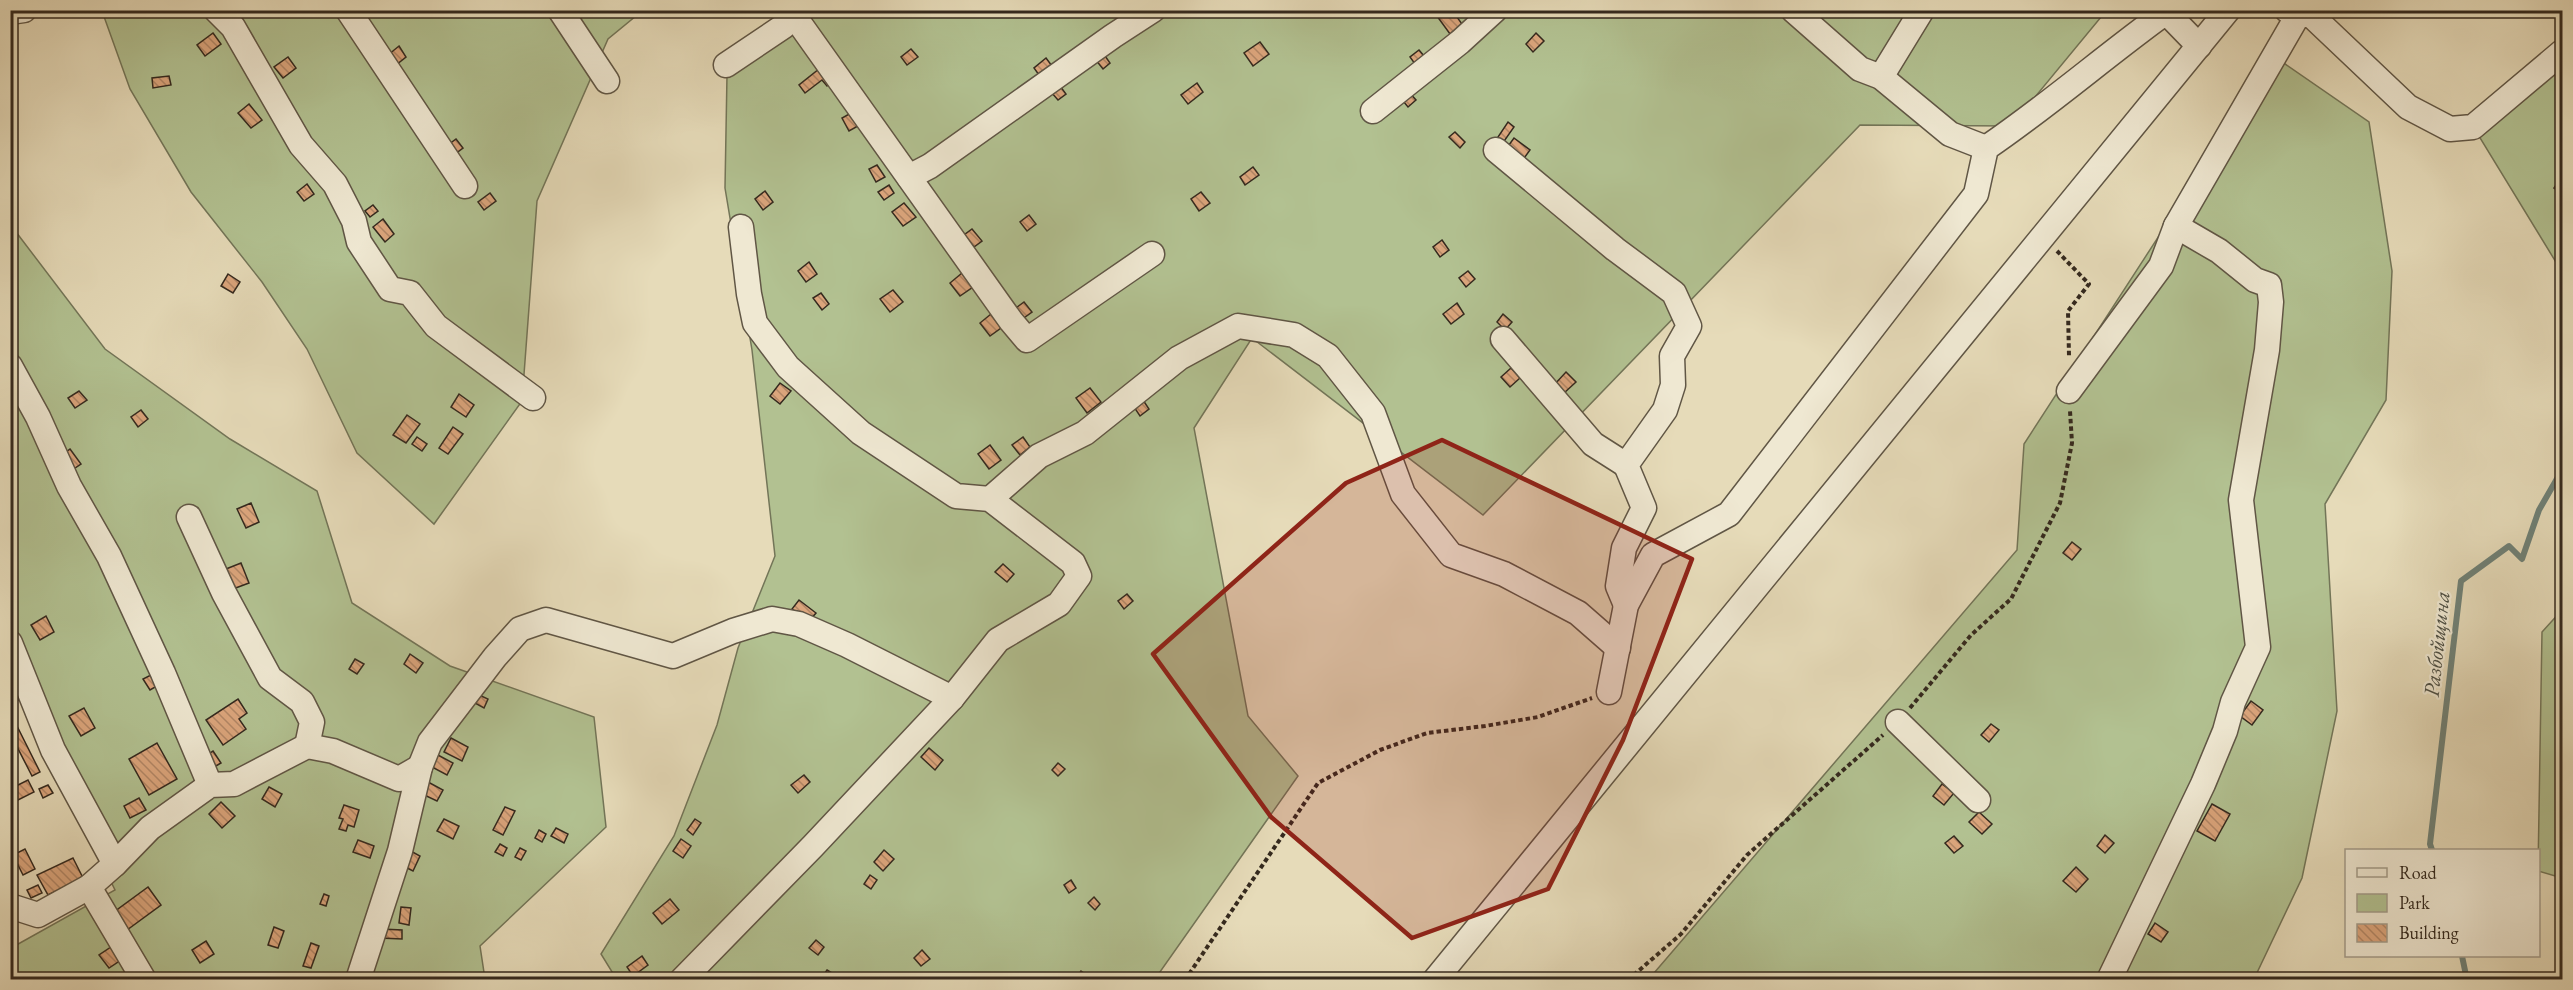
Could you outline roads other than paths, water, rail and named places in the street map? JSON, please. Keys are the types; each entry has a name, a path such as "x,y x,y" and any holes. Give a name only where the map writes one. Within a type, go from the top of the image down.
{"street":[{"path":"10,12 24,10"},
{"path":"216,10 233,27 301,145 335,184 354,221 359,242 390,289 410,292 436,326 533,398"},
{"path":"348,10 465,186"},
{"path":"560,10 607,81"},
{"path":"909,177 930,166 1153,10"},
{"path":"1373,111 1460,42 1495,10"},
{"path":"1793,10 1860,69 1881,77 1950,134 1986,148"},
{"path":"1881,77 1922,10"},
{"path":"1435,980 2228,10"},
{"path":"726,65 784,26 791,11 1011,321 1027,340 1152,254"},
{"path":"1609,692 1626,605 1653,555 1729,514 1976,194 1986,148 2038,113 2124,42 2167,11 2199,46"},
{"path":"2069,391 2161,266 2176,226 2292,13 2311,15 2408,107 2451,129 2473,127 2562,52"},
{"path":"1496,150 1615,249 1674,293 1689,326 1672,356 1673,385 1665,410 1626,465"},
{"path":"682,980 952,698 998,640 1059,604 1079,576 1073,563 990,499 956,496 861,433 788,367 755,323 741,226"},
{"path":"2109,980 2203,784 2225,731 2233,702 2258,647 2241,500 2267,350 2271,302 2269,285 2255,280 2219,251 2176,226"},
{"path":"990,499 1040,456 1084,433 1179,358 1238,326 1294,335 1328,356 1373,413 1403,494 1451,555 1504,574 1578,613 1618,648"},
{"path":"1503,339 1593,444 1626,465 1644,508 1624,548 1618,586 1626,605"},
{"path":"10,366 69,486 109,556 210,785"},
{"path":"189,517 224,593 270,678 302,702 312,722 307,746"},
{"path":"358,980 399,851 420,767 430,742 495,657 520,629 546,620 673,656 733,631 772,620 799,624 847,645 952,698"},
{"path":"10,643 53,750 114,864"},
{"path":"1898,722 1978,800"},
{"path":"10,906 38,915 89,887 150,828 210,785 234,784 307,746 333,751 399,779 420,767"},
{"path":"89,887 144,980"}],"waterway":[{"name":"Разбойщина","path":"2432,849 2430,844 2461,581 2509,546 2522,559 2539,510 2562,470"},
{"name":"Разбойщина","path":"2462,957 2467,980"}]}
